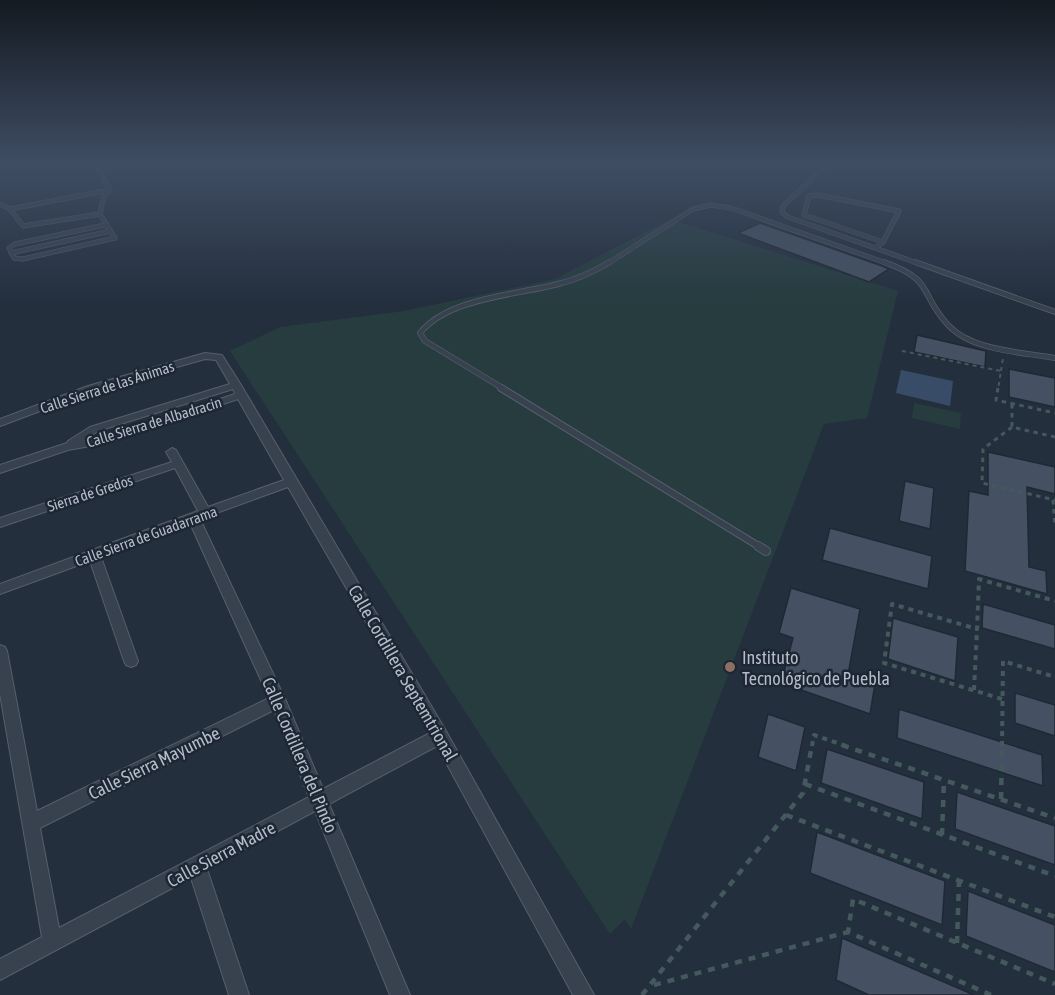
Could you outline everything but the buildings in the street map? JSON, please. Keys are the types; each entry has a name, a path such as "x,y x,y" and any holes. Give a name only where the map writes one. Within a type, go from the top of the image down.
{"street":[{"name":"Calle Cordillera Septemtrional","path":"215,355 221,359 440,736 584,995"},
{"name":"Calle Sierra de las Ánimas","path":"0,423 92,388 215,355"},
{"name":"Calle Sierra de Albadracin","path":"0,469 66,447 103,441 239,390"},
{"name":"Calle Cordillera del Pindo","path":"172,452 180,463 200,517 321,801 400,995"},
{"name":"Sierra de Gredos","path":"0,522 180,463"},
{"name":"Calle Sierra de Guadarrama","path":"0,589 200,517 292,481"},
{"path":"94,555 131,661"},
{"path":"0,651 52,941"},
{"name":"Calle Sierra Mayumbe","path":"30,824 278,701"},
{"name":"Calle Sierra Madre","path":"0,970 440,736"},
{"path":"197,867 238,995"}],"lane":[{"path":"10,209 23,226 100,214"},
{"path":"101,209 100,214 105,225 114,238 17,260 9,248 15,244 105,225"},
{"path":"695,209 685,212 596,271 557,286 455,308 431,319 422,327 420,333 425,341 766,551"},
{"path":"735,209 909,271 923,281 949,326 963,336 988,345 1055,358"},
{"path":"784,209 782,212 788,217 1055,312"},
{"path":"805,209 804,215 883,242"},
{"path":"876,247 883,242 899,211 891,209"},
{"path":"11,253 111,231"},
{"path":"57,243 61,251"}],"path":[{"path":"902,351 1001,371 996,400 1055,413"},
{"path":"1012,404 1012,427"},
{"path":"1055,437 1012,427 983,448 982,483 1054,500 1055,527"},
{"path":"974,690 979,579 1055,601"},
{"path":"977,629 892,604 884,663 1002,699"},
{"path":"1001,799 1003,661 1055,677"},
{"path":"644,994 803,794 814,735 1055,818"},
{"path":"942,834 944,780"},
{"path":"805,784 1055,876"},
{"path":"786,815 1055,918"},
{"path":"957,943 959,881"},
{"path":"848,932 853,899 1055,984"},
{"path":"652,986 848,932 991,995"}],"green space":[{"path":"670,219 898,291 867,418 824,424 631,929 625,919 610,934 230,351 280,327 404,311 555,279"},
{"path":"914,403 961,413 960,429 912,418"}],"water":[{"path":"901,370 953,381 950,406 896,393"}],"place":[{"name":"Instituto Tecnológico de Puebla","path":"730,667"}]}
